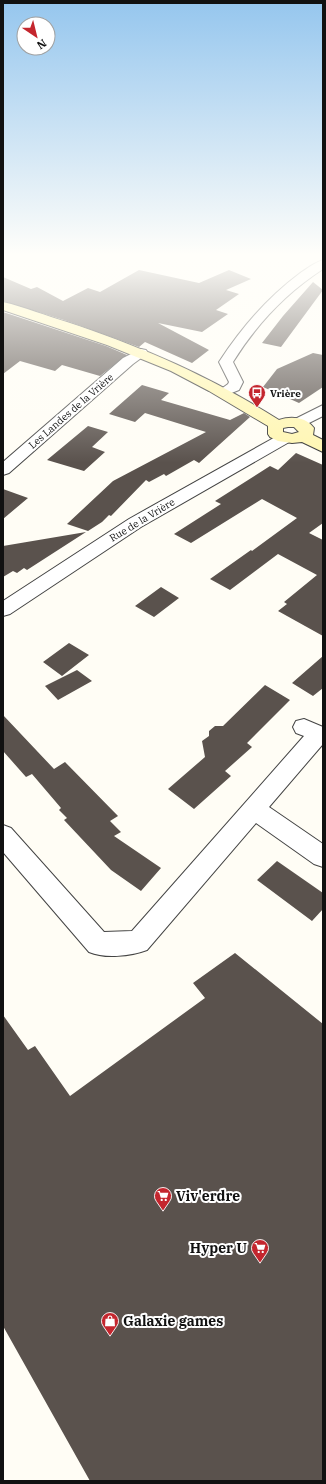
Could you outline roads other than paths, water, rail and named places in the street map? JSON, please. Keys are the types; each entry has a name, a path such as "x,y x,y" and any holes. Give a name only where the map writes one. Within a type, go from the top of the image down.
{"street":[{"path":"55,324 175,367 224,392 281,431 296,439 301,429 323,410"},
{"path":"224,392 234,387 236,382 228,369 226,362 237,344 255,324"},
{"name":"Les Landes de la Vrière","path":"3,470 128,361 141,354"},
{"path":"301,429 323,447"},
{"name":"Rue de la Vrière","path":"3,610 135,523 281,431"},
{"path":"3,835 98,944 138,942 318,734 304,727"},
{"path":"254,809 323,857"}],"place":[{"name":"Vrière","path":"257,408"},
{"name":"Viv'erdre","path":"163,1211"},
{"name":"Hyper U","path":"260,1263"},
{"name":"Galaxie games","path":"110,1336"}]}
